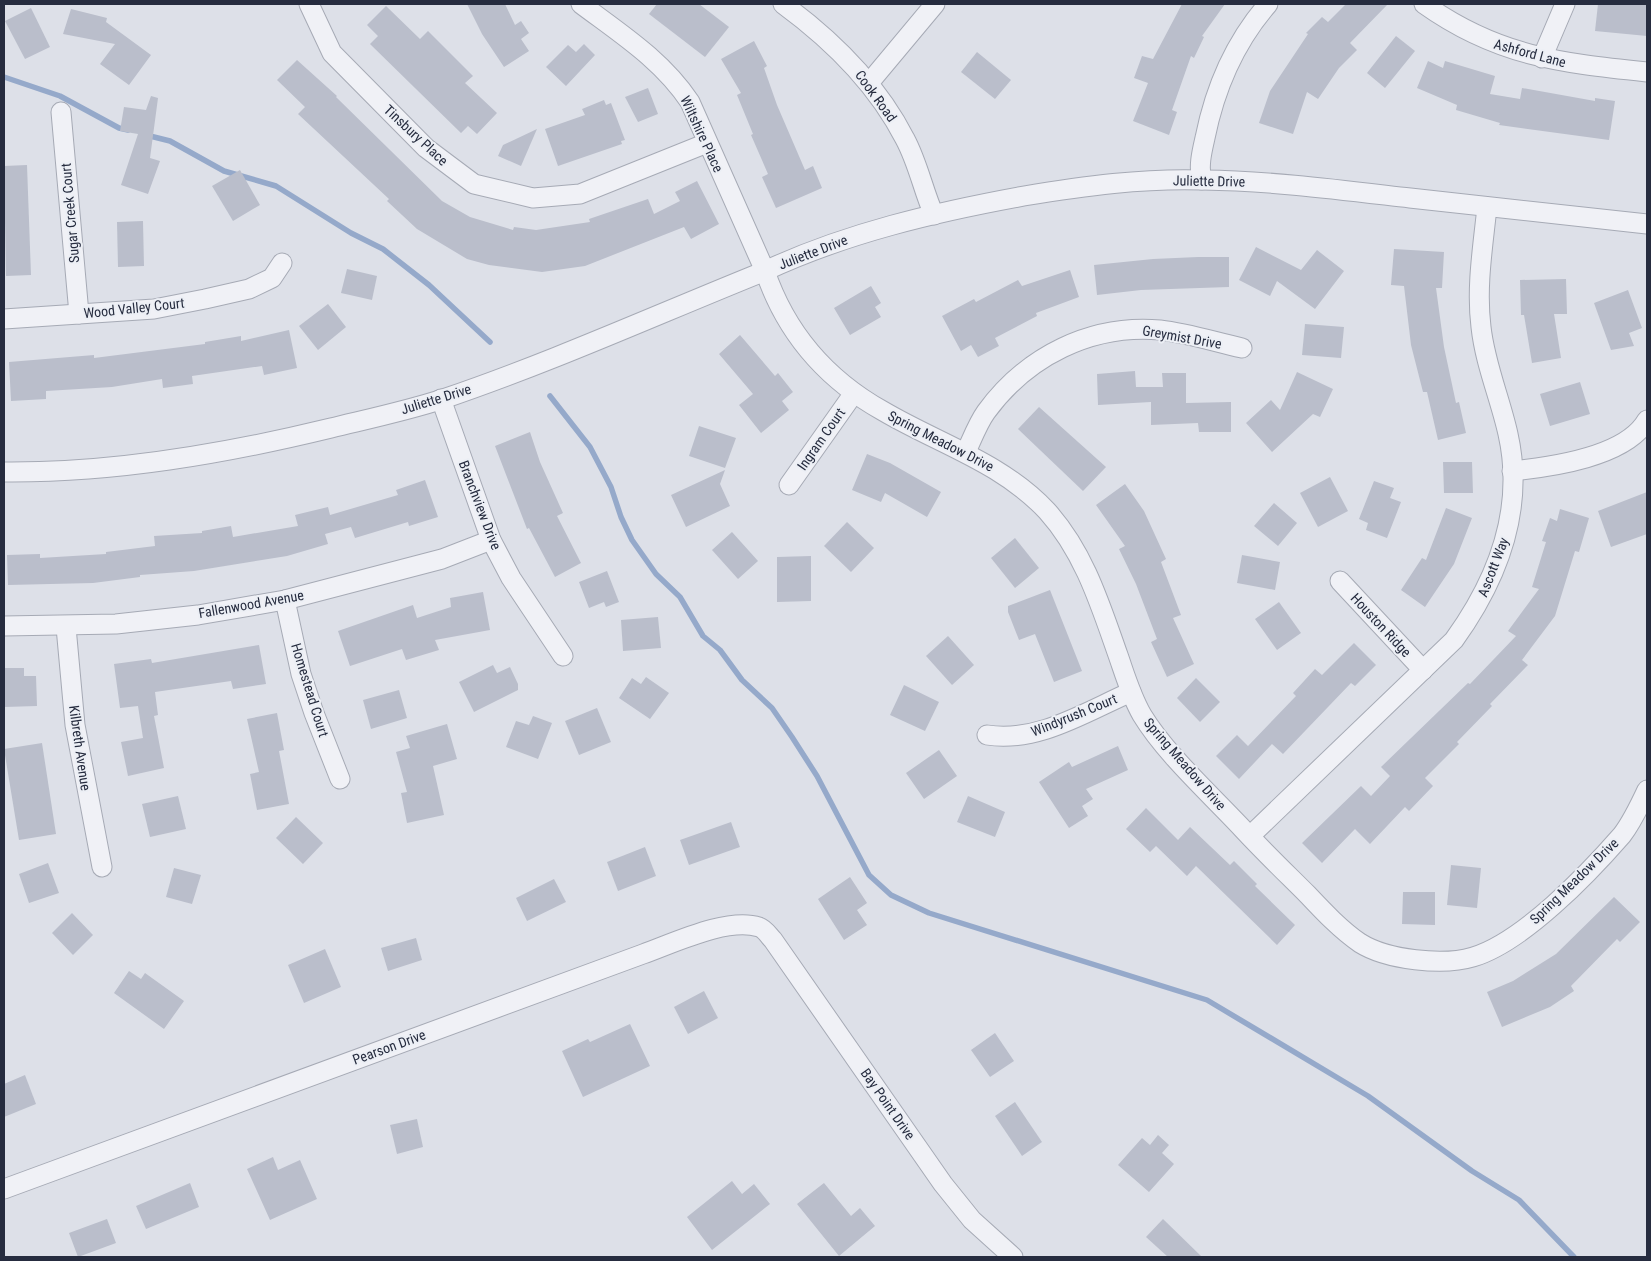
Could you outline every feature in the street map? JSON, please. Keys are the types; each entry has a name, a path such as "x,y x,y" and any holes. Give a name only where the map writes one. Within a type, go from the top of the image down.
{"street":[{"name":"Tinsbury Place","path":"309,4 332,53 426,148 474,184 533,198 580,194 707,143"},
{"name":"Wiltshire Place","path":"581,4 659,64 677,82 690,102 765,272"},
{"path":"869,83 935,4"},
{"path":"1202,180 1202,150 1210,114 1220,83 1236,50 1268,4"},
{"name":"Ashford Lane","path":"1424,4 1456,26 1490,42 1542,58 1579,65 1647,72"},
{"path":"1542,58 1564,4"},
{"name":"Cook Road","path":"787,5 844,56 887,106 906,140 934,215"},
{"name":"Sugar Creek Court","path":"61,112 79,314"},
{"name":"Juliette Drive","path":"4,472 105,468 192,457 276,442 442,399 765,272 800,255 861,234 977,204 1077,188 1133,181 1202,180 1281,183 1647,224"},
{"name":"Ascott Way","path":"1250,836 1454,640 1476,609 1491,582 1504,544 1510,518 1512,471 1509,437 1486,354 1481,328 1480,270 1487,206"},
{"name":"Wood Valley Court","path":"4,319 154,309 240,291 272,278 282,263"},
{"name":"Spring Meadow Drive","path":"765,272 773,295 791,328 812,356 831,375 854,393 884,412 966,452 998,470 1026,491 1048,513 1068,538 1083,562 1096,592 1130,692 1143,717 1163,744 1250,836 1333,921 1362,944 1404,959 1444,960 1472,957 1498,946 1542,916 1624,833 1647,793"},
{"name":"Greymist Drive","path":"966,452 985,413 1005,388 1028,367 1056,350 1082,338 1136,329 1161,330 1242,348"},
{"name":"Ingram Court","path":"788,485 854,393"},
{"name":"Branchview Drive","path":"442,399 491,540 511,578 564,656"},
{"path":"1512,471 1552,467 1595,455 1629,438 1647,420"},
{"name":"Fallenwood Avenue","path":"4,626 66,627 116,624 198,615 285,600 442,559 491,540"},
{"name":"Houston Ridge","path":"1340,581 1423,670"},
{"name":"Homestead Court","path":"285,600 301,674 340,779"},
{"name":"Kilbreth Avenue","path":"66,627 75,725 102,867"},
{"name":"Windyrush Court","path":"987,735 1021,736 1042,731 1130,692"},
{"name":"Pearson Drive","path":"4,1190 615,964 720,928 746,925 762,928 773,940"},
{"name":"Bay Point Drive","path":"773,940 943,1184 972,1220 1013,1257"}],"building":[{"path":"467,4 505,4 515,25 521,21 529,33 521,39 529,51 504,67 482,34"},
{"path":"657,4 699,4 729,27 705,57 649,14"},
{"path":"1182,4 1225,4 1202,36 1204,37 1194,58 1191,56 1172,110 1177,112 1169,135 1133,121 1148,83 1134,78 1142,56 1153,59"},
{"path":"1346,4 1388,4 1350,43 1357,50 1339,68 1318,99 1307,92 1293,134 1259,123 1270,91 1308,34 1306,33 1322,17 1328,22"},
{"path":"1598,4 1647,4 1647,36 1595,31"},
{"path":"386,6 420,39 428,31 473,76 465,83 497,113 477,134 468,126 461,133 370,44 378,36 367,25"},
{"path":"31,8 50,47 25,59 5,21"},
{"path":"71,9 107,18 106,22 151,55 129,85 100,64 115,44 63,34"},
{"path":"1396,36 1415,51 1385,88 1367,73"},
{"path":"754,41 767,66 764,68 777,105 805,170 813,166 822,188 776,208 762,177 768,174 751,135 753,134 737,95 741,93 721,59"},
{"path":"584,44 595,55 566,86 546,67 568,45 576,52"},
{"path":"977,52 1011,80 995,99 961,72"},
{"path":"297,60 337,96 442,201 470,217 513,230 514,227 536,230 590,222 589,219 648,199 654,214 680,201 675,192 697,181 719,224 691,239 684,227 585,266 542,272 489,265 467,259 417,229 387,201 389,199 298,114 305,107 277,80"},
{"path":"1428,61 1443,68 1445,61 1495,76 1490,94 1520,99 1522,88 1595,101 1595,98 1615,101 1609,140 1499,125 1500,123 1456,110 1457,105 1417,88"},
{"path":"648,88 658,114 638,122 625,97"},
{"path":"151,96 158,98 150,158 160,161 148,194 121,185 138,134 120,131 124,107 146,110"},
{"path":"604,100 606,105 611,103 625,140 621,141 622,144 558,166 545,129 585,115 582,109"},
{"path":"537,129 521,166 498,156 503,145"},
{"path":"27,165 31,275 6,276 4,166"},
{"path":"240,170 260,205 233,221 212,186"},
{"path":"143,221 144,266 118,267 117,222"},
{"path":"1256,247 1301,270 1317,250 1344,271 1315,309 1277,281 1270,296 1239,280"},
{"path":"1394,249 1444,252 1442,288 1436,288 1444,347 1456,403 1459,402 1466,433 1438,440 1427,392 1423,392 1411,345 1404,286 1391,285"},
{"path":"1198,257 1229,257 1229,287 1141,290 1097,295 1094,265"},
{"path":"347,269 377,276 372,300 341,293"},
{"path":"1070,270 1079,297 1036,313 1037,316 995,338 999,346 978,357 971,345 961,351 942,316 974,299 976,302 1018,280 1022,286"},
{"path":"1566,279 1567,314 1554,314 1561,358 1532,363 1524,315 1521,315 1520,280"},
{"path":"871,286 881,303 875,307 881,317 850,335 834,308"},
{"path":"1628,290 1642,328 1629,333 1634,346 1611,350 1594,303"},
{"path":"328,304 346,327 318,350 299,326"},
{"path":"1305,324 1344,327 1341,358 1302,355"},
{"path":"289,330 297,368 264,375 262,366 192,376 193,384 163,388 162,379 112,387 46,391 46,399 11,401 9,362 94,355 94,358 205,344 205,342 241,336 241,341"},
{"path":"740,335 775,376 778,373 793,392 782,401 789,410 761,433 739,405 753,394 719,354"},
{"path":"1135,371 1136,387 1163,387 1162,373 1186,373 1186,403 1231,402 1231,432 1199,432 1198,423 1151,425 1151,402 1098,405 1097,374"},
{"path":"1297,372 1333,389 1320,417 1313,414 1272,452 1246,423 1271,400 1280,410"},
{"path":"1580,382 1590,414 1550,426 1540,394"},
{"path":"1039,407 1106,467 1083,491 1018,429"},
{"path":"699,426 736,438 725,468 689,456"},
{"path":"530,432 540,462 563,513 557,516 581,563 555,577 529,528 527,529 495,446"},
{"path":"867,454 890,463 941,492 927,517 885,493 881,502 852,490"},
{"path":"1443,462 1472,462 1473,493 1444,493"},
{"path":"725,470 720,484 730,506 686,527 671,495"},
{"path":"1330,477 1348,511 1318,527 1300,493"},
{"path":"425,480 438,517 409,526 408,522 355,538 351,527 325,534 328,544 287,556 194,571 140,575 140,577 93,583 8,585 7,555 40,554 40,558 106,554 106,552 155,546 154,536 202,533 202,531 231,526 233,537 298,526 295,515 328,507 330,515 398,495 396,490"},
{"path":"1374,481 1394,488 1390,498 1401,502 1387,538 1366,530 1368,523 1359,519"},
{"path":"1125,484 1144,511 1166,559 1161,562 1181,615 1173,618 1194,664 1167,677 1151,642 1157,639 1136,584 1119,549 1125,546 1096,505"},
{"path":"1647,492 1647,534 1611,547 1598,511"},
{"path":"1274,503 1297,523 1278,546 1254,526"},
{"path":"1446,508 1472,518 1454,564 1425,607 1401,590 1422,558 1426,560"},
{"path":"1560,509 1589,518 1579,552 1575,551 1555,616 1522,660 1528,665 1490,704 1492,706 1457,742 1459,744 1425,778 1433,786 1409,811 1405,807 1370,844 1355,829 1322,863 1302,843 1361,786 1371,796 1390,776 1381,767 1468,683 1470,684 1516,636 1508,631 1539,589 1532,587 1546,542 1542,541 1550,518 1557,521"},
{"path":"847,522 874,548 851,572 824,546"},
{"path":"732,532 758,561 738,579 712,550"},
{"path":"1015,538 1039,568 1015,588 991,558"},
{"path":"1242,555 1280,562 1275,590 1237,583"},
{"path":"811,556 811,601 777,602 777,557"},
{"path":"607,571 619,602 606,607 604,602 589,608 579,582"},
{"path":"1050,590 1082,671 1054,682 1035,634 1019,640 1008,612 1008,606"},
{"path":"483,592 490,630 435,640 439,650 406,660 402,649 350,666 338,631 413,605 417,618 451,607 450,598"},
{"path":"1279,602 1301,633 1277,650 1255,619"},
{"path":"658,617 661,648 623,651 621,620"},
{"path":"948,636 974,665 952,685 926,656"},
{"path":"1354,643 1376,665 1355,686 1351,683 1283,754 1272,744 1239,779 1216,756 1237,735 1248,746 1296,696 1293,693 1315,669 1322,675"},
{"path":"259,645 266,684 233,689 231,681 155,692 158,715 154,716 164,768 128,776 121,742 143,738 138,706 120,708 114,664 151,659 152,663"},
{"path":"493,665 497,673 510,667 518,684 518,690 474,712 459,682"},
{"path":"4,668 24,668 24,676 36,676 37,706 4,707"},
{"path":"646,677 669,693 650,719 619,698 632,678 641,684"},
{"path":"1196,678 1220,702 1200,722 1177,698"},
{"path":"904,685 939,702 925,731 890,715"},
{"path":"399,690 407,718 371,729 363,700"},
{"path":"597,708 611,742 579,755 565,721"},
{"path":"277,713 284,750 279,751 289,804 257,810 250,774 259,772 247,719"},
{"path":"533,716 552,723 538,759 506,747 516,721 529,725"},
{"path":"447,724 457,759 433,766 444,815 407,823 401,793 407,792 396,752 410,748 406,736"},
{"path":"42,743 56,834 19,840 4,749"},
{"path":"1118,746 1128,770 1086,789 1093,799 1082,806 1088,816 1069,828 1039,782 1069,762 1072,767"},
{"path":"939,750 957,776 924,799 906,773"},
{"path":"178,796 186,829 150,837 142,804"},
{"path":"968,796 1005,812 995,837 957,822"},
{"path":"1146,808 1178,840 1190,827 1230,865 1234,861 1257,884 1255,886 1295,925 1277,945 1196,866 1187,876 1156,846 1150,852 1126,829"},
{"path":"296,817 323,843 303,864 276,838"},
{"path":"731,822 740,847 689,865 680,840"},
{"path":"645,847 656,876 618,891 607,862"},
{"path":"48,863 59,893 29,903 19,874"},
{"path":"1451,865 1481,868 1477,908 1447,905"},
{"path":"174,868 201,875 192,904 166,897"},
{"path":"850,877 867,903 857,910 867,925 844,940 818,899"},
{"path":"554,879 566,902 527,921 516,898"},
{"path":"1403,892 1435,892 1435,925 1402,924"},
{"path":"1614,897 1640,922 1620,942 1617,939 1571,986 1574,991 1550,1007 1502,1027 1487,992 1513,981 1556,954"},
{"path":"72,913 93,935 73,955 52,933"},
{"path":"416,938 422,960 388,971 381,948"},
{"path":"325,949 341,987 304,1003 288,965"},
{"path":"129,971 141,979 145,973 184,1001 164,1029 114,993"},
{"path":"704,991 718,1018 688,1034 674,1007"},
{"path":"630,1024 650,1066 583,1097 562,1051 588,1039 590,1042"},
{"path":"995,1033 1014,1061 990,1077 971,1050"},
{"path":"25,1075 36,1104 4,1117 4,1084"},
{"path":"1015,1102 1042,1142 1022,1156 995,1116"},
{"path":"417,1119 423,1147 397,1154 390,1125"},
{"path":"1158,1135 1169,1145 1162,1153 1174,1164 1149,1192 1118,1165 1142,1138 1150,1145"},
{"path":"273,1157 278,1170 300,1160 317,1199 270,1220 247,1169"},
{"path":"732,1181 742,1194 754,1184 770,1204 712,1250 687,1217"},
{"path":"190,1183 199,1207 146,1229 136,1206"},
{"path":"824,1183 851,1216 860,1208 875,1226 839,1256 797,1204"},
{"path":"107,1219 116,1243 78,1257 69,1233"},
{"path":"1163,1219 1202,1257 1168,1257 1146,1237"}],"waterway":[{"path":"4,77 60,96 119,128 128,130"},
{"path":"146,135 170,141 224,171 276,186 351,233 383,249 429,285 490,342"},
{"path":"550,396 590,447 611,487 621,517 632,540 656,574 680,597 703,636 720,650 742,680 772,708 817,776 869,875 891,895 929,913 1207,1000 1368,1096 1472,1171 1519,1200 1574,1257"}]}
